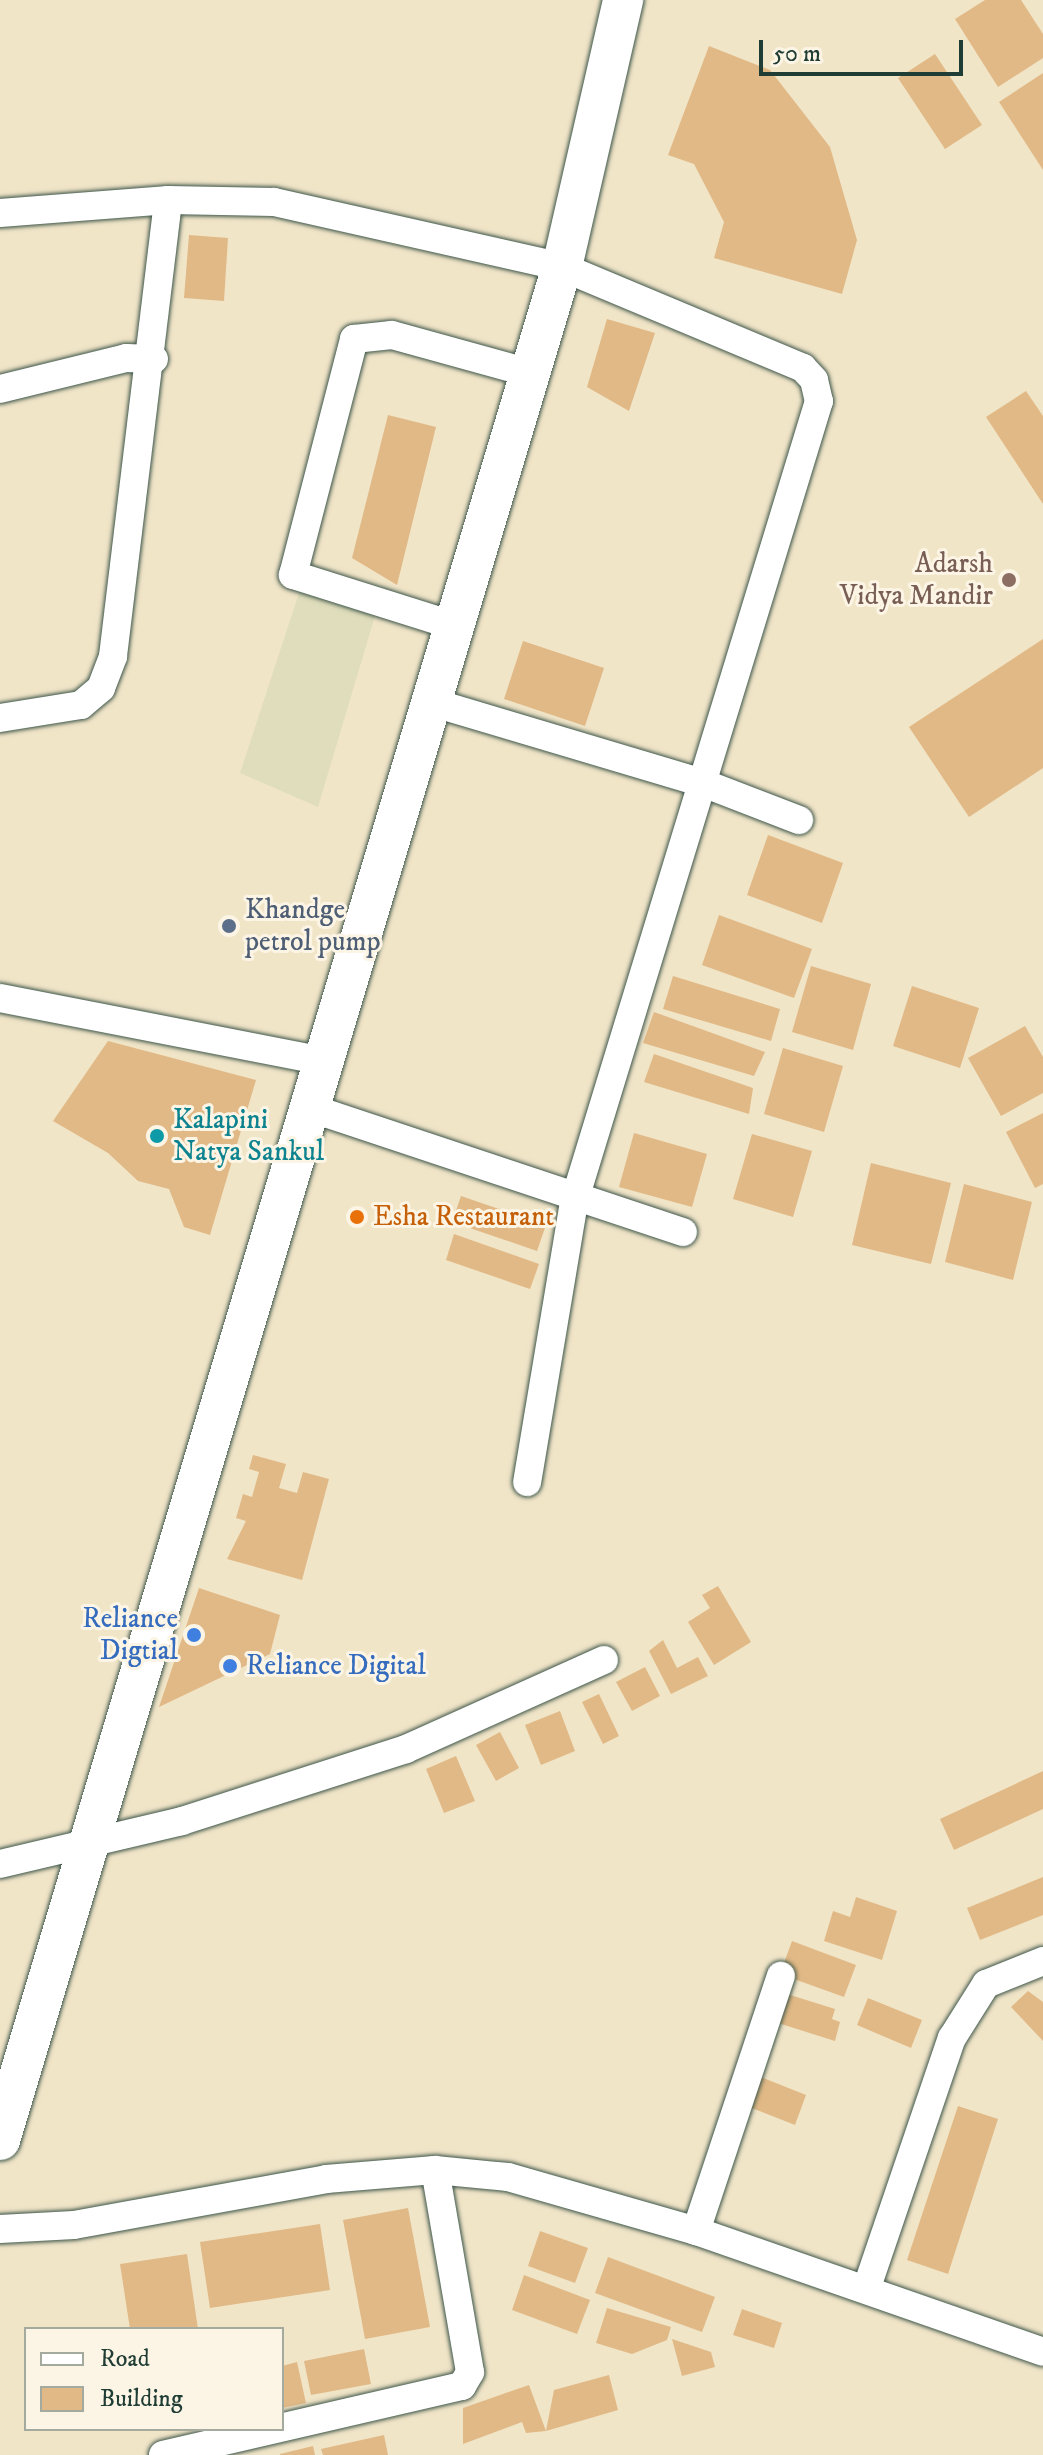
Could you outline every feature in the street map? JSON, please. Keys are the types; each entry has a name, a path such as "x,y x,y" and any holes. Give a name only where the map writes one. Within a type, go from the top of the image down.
{"main road":[{"path":"0,2140 562,267 623,0"}],"street":[{"path":"0,718 81,705 101,688 113,656 154,359 168,200"},
{"path":"0,213 168,200 274,202 562,267 803,368 817,391 703,783 574,1202 527,1482"},
{"path":"455,626 293,575 354,339 392,335 530,373"},
{"path":"0,389 126,358 154,359"},
{"path":"431,702 703,783 799,820"},
{"path":"0,998 324,1061"},
{"path":"310,1108 574,1202 683,1232"},
{"path":"0,1864 91,1838 182,1821 406,1749 604,1660"},
{"path":"867,2287 952,2038 986,1984 1043,1961"},
{"path":"696,2231 781,1976"},
{"path":"0,2229 74,2225 326,2179 435,2170 508,2177 696,2231 867,2287 1043,2352"},
{"path":"284,2427 462,2386 470,2372 435,2170"},
{"path":"163,2455 267,2431"}],"shaded area":[{"path":"300,590 375,616 318,807 240,773"}],"building":[{"path":"985,0 1021,0 1043,34 1043,58 998,87 955,19"},
{"path":"709,46 770,70 830,147 857,240 842,294 714,258 724,222 694,164 668,155"},
{"path":"935,54 982,125 945,149 898,78"},
{"path":"1043,73 1043,170 999,102"},
{"path":"189,235 228,238 224,301 184,298"},
{"path":"607,319 655,333 629,411 587,387"},
{"path":"1026,391 1043,416 1043,504 986,417"},
{"path":"388,415 436,427 397,585 352,558"},
{"path":"1043,639 1043,768 969,817 909,727"},
{"path":"523,641 604,668 585,726 504,699"},
{"path":"768,835 843,863 822,923 747,895"},
{"path":"719,915 812,949 794,998 702,965"},
{"path":"811,966 871,984 853,1050 792,1032"},
{"path":"673,976 780,1009 771,1041 663,1009"},
{"path":"912,986 979,1008 960,1068 893,1046"},
{"path":"654,1012 765,1052 754,1076 643,1043"},
{"path":"1025,1026 1043,1057 1043,1093 1001,1116 968,1058"},
{"name":"Kalapini Natya Sankul","path":"108,1041 256,1080 210,1235 184,1227 169,1189 138,1181 108,1153 53,1121"},
{"path":"783,1048 843,1066 824,1132 764,1114"},
{"path":"654,1054 753,1088 749,1114 644,1082"},
{"path":"1043,1113 1043,1184 1035,1188 1006,1132"},
{"path":"634,1133 707,1154 692,1207 619,1187"},
{"path":"752,1134 812,1151 793,1217 733,1199"},
{"path":"871,1163 951,1183 931,1264 852,1245"},
{"path":"964,1184 1032,1202 1013,1280 945,1262"},
{"path":"461,1196 546,1225 537,1251 452,1222"},
{"path":"454,1234 539,1264 530,1289 446,1260"},
{"path":"253,1455 286,1464 279,1488 297,1493 303,1472 329,1479 302,1580 227,1559 246,1521 236,1518 243,1494 252,1497 259,1472 249,1469"},
{"path":"718,1586 751,1642 714,1665 688,1622 710,1608 702,1595"},
{"path":"199,1588 280,1615 270,1654 159,1707"},
{"path":"663,1640 677,1668 698,1657 708,1676 671,1694 649,1651"},
{"path":"645,1667 660,1696 632,1711 616,1682"},
{"path":"599,1694 619,1736 603,1744 582,1702"},
{"path":"560,1711 575,1751 541,1765 525,1725"},
{"path":"500,1732 519,1768 496,1781 476,1745"},
{"path":"456,1756 475,1801 444,1813 426,1769"},
{"path":"1043,1771 1043,1809 954,1850 940,1819"},
{"path":"1043,1877 1043,1915 980,1940 967,1908"},
{"path":"856,1897 897,1911 882,1960 824,1941 833,1911 850,1917"},
{"path":"792,1941 856,1965 844,1997 780,1974"},
{"path":"1028,1991 1043,2002 1043,2041 1011,2007"},
{"path":"787,1994 835,2009 832,2019 840,2022 835,2041 778,2023"},
{"path":"868,1998 922,2020 911,2048 857,2025"},
{"path":"761,2077 806,2095 795,2125 749,2107"},
{"path":"958,2106 998,2119 948,2274 907,2260"},
{"path":"408,2208 430,2327 365,2339 343,2220"},
{"path":"320,2224 330,2290 210,2308 200,2242"},
{"path":"540,2231 588,2248 575,2283 528,2266"},
{"path":"187,2254 198,2327 130,2327 120,2264"},
{"path":"608,2257 715,2297 702,2332 595,2293"},
{"path":"524,2275 590,2300 577,2334 512,2310"},
{"path":"607,2308 671,2327 667,2340 632,2354 596,2343"},
{"path":"742,2309 782,2323 774,2348 733,2335"},
{"path":"672,2339 711,2352 715,2367 682,2376"},
{"path":"364,2349 371,2384 311,2395 304,2361"},
{"path":"297,2362 306,2403 284,2408 284,2365"},
{"path":"609,2375 618,2410 546,2431 554,2390"},
{"path":"529,2385 546,2431 526,2433 522,2422 463,2444 463,2408"},
{"path":"384,2435 388,2455 323,2455 321,2449"},
{"path":"313,2446 315,2455 280,2455 280,2454"}],"place":[{"name":"Adarsh Vidya Mandir","path":"1009,580"},
{"name":"Khandge petrol pump","path":"229,926"},
{"name":"Kalapini Natya Sankul","path":"157,1136"},
{"name":"Esha Restaurant","path":"357,1217"},
{"name":"Reliance Digtial","path":"194,1635"},
{"name":"Reliance Digital","path":"230,1666"}]}
